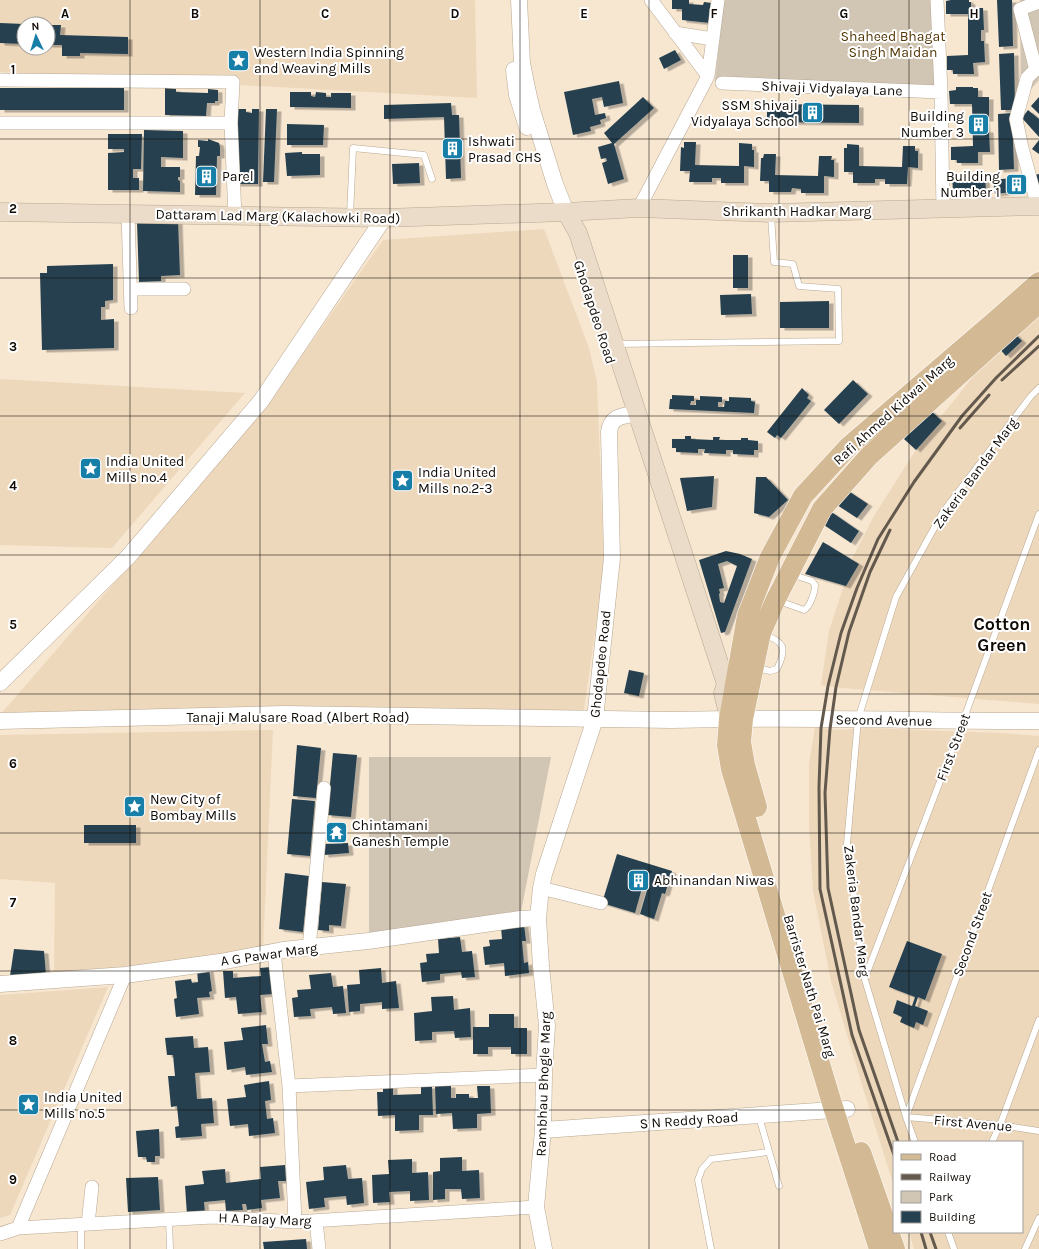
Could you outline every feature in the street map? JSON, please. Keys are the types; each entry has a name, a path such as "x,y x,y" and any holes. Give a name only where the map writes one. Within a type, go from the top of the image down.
{"main road":[{"name":"Shrikanth Hadkar Marg","path":"561,212 639,208 771,213 1039,207"},
{"name":"Dattaram Lad Marg (Kalachowki Road)","path":"0,212 235,217 384,218 561,212"},
{"name":"Ghodapdeo Road","path":"561,212 578,234 615,344 633,414"},
{"name":"Ghodapdeo Road","path":"561,212 570,234 604,345 633,414 726,684 723,693 736,719"},
{"name":"Rafi Ahmed Kidwai Marg","path":"736,719 746,616 770,558 803,496 849,446 998,319 1039,282"},
{"name":"Rafi Ahmed Kidwai Marg","path":"736,719 754,668 761,633 776,599 822,509 869,456 1039,303"},
{"name":"Barrister Nath Pai Marg","path":"736,719 727,744 731,769 840,1109 879,1249"},
{"name":"Barrister Nath Pai Marg","path":"840,1109 895,1249"}],"street":[{"path":"510,0 514,73 517,95 561,212"},
{"path":"519,0 522,63 532,110 555,184 561,212"},
{"path":"651,0 708,76"},
{"path":"639,208 708,76 718,0"},
{"path":"937,0 941,92 943,209"},
{"path":"1039,2 1020,8 1038,68 1027,78 1016,119 1022,148 1039,207"},
{"path":"675,33 713,39"},
{"path":"0,80 233,82 231,123 235,217"},
{"name":"Shivaji Vidyalaya Lane","path":"722,83 941,92"},
{"path":"0,123 231,123"},
{"path":"128,215 131,308"},
{"path":"0,682 128,557 261,402 384,218"},
{"path":"131,289 184,289"},
{"name":"Ghodapdeo Road","path":"538,918 544,874 595,719 612,558 609,425 618,417 633,414"},
{"name":"Tanaji Malusare Road (Albert Road)","path":"0,722 284,714 671,720 736,719"},
{"name":"Second Avenue","path":"736,719 813,718 858,720 1039,721"},
{"path":"309,948 324,788"},
{"path":"541,888 601,903"},
{"name":"A G Pawar Marg","path":"0,984 125,975 220,962 274,952 368,941 520,919 538,918"},
{"name":"Rambhau Bhogle Marg","path":"538,918 547,1026 543,1130 536,1207 544,1249"},
{"path":"274,952 289,1086 295,1222"},
{"path":"18,1228 125,975"},
{"path":"289,1086 544,1076"},
{"name":"S N Reddy Road","path":"543,1130 840,1109"},
{"path":"84,1225 92,1187"},
{"name":"H A Palay Marg","path":"0,1234 18,1228 213,1217 295,1222 536,1207"},
{"path":"316,1221 319,1249"}],"lane":[{"path":"350,218 353,148 424,155 432,179"},
{"path":"615,344 839,341 838,289 799,286 793,264 774,262 771,213"},
{"name":"Zakeria Bandar Marg","path":"915,1141 865,980 847,844 858,720 896,597 943,512 1026,402 1039,388"},
{"name":"First Street","path":"865,980 963,721 1039,514"},
{"path":"776,599 804,610 808,608 815,585 812,581 789,573"},
{"name":"Second Street","path":"906,1117 1039,750"},
{"path":"992,1141 1000,1125 1039,1020"},
{"path":"758,1115 778,1186"},
{"name":"First Avenue","path":"906,1117 1000,1125 1039,1131"},
{"path":"711,1249 698,1180 702,1168 711,1159 769,1152"},
{"path":"1025,1249 1039,1218"},
{"path":"169,1220 170,1249"},
{"path":"81,1249 84,1225"},
{"path":"950,1233 954,1249"}],"shaded area":[{"name":"Western India Spinning and Weaving Mills","path":"0,0 475,0 477,98 0,72"},
{"name":"India United Mills no.2-3","path":"544,229 589,348 597,382 604,568 584,710 288,710 0,715 266,407 383,240"},
{"path":"1039,313 1039,704 821,685 829,631 853,557 874,516 921,442 979,369"},
{"name":"India United Mills no.4","path":"0,379 245,393 112,548 0,545"},
{"path":"815,727 835,730 870,728 1002,733 1039,736 1039,1249 914,1249 909,1233 1023,1233 1023,1141 893,1141 893,1183 831,981 813,891 809,825 809,764"},
{"name":"New City of Bombay Mills","path":"273,730 263,948 122,969 54,975 55,883 0,879 0,735"},
{"name":"India United Mills no.5","path":"108,987 10,1215 0,1218 0,995"}],"green space":[{"name":"Shaheed Bhagat Singh Maidan","path":"724,0 937,0 939,91 715,81"},
{"path":"1020,0 1039,0 1039,80 1021,101"},
{"path":"369,757 551,757 520,917 369,940"}],"building":[{"path":"672,0 689,0 689,4 703,5 704,2 712,3 710,23 682,20 682,9 672,9"},
{"path":"969,0 969,2 971,2 971,8 983,8 984,30 981,30 981,41 984,41 985,62 973,63 974,74 953,74 953,70 947,70 947,56 968,55 968,14 946,14 946,1"},
{"path":"997,0 1012,0 1013,46 999,47"},
{"path":"0,23 16,24 16,44 0,43"},
{"path":"56,25 61,25 60,35 128,37 128,54 80,53 80,56 62,56 62,45 56,45"},
{"path":"675,50 681,60 664,69 659,58"},
{"name":"Building Number 3","path":"1014,53 1015,110 1001,110 999,54"},
{"path":"619,81 623,103 604,107 602,97 592,99 595,115 605,113 606,118 600,120 601,124 590,127 591,131 573,135 564,92"},
{"name":"Building Number 3","path":"956,87 978,88 978,97 989,97 989,119 985,119 986,130 989,130 990,152 978,152 978,163 957,163 957,160 951,160 951,147 973,146 972,104 950,104 949,91 956,90"},
{"path":"0,88 124,88 124,110 0,110"},
{"path":"165,88 176,89 176,92 208,93 208,89 218,90 218,101 215,101 215,103 207,103 206,116 165,115"},
{"path":"290,92 311,92 311,96 315,97 316,92 326,93 326,97 331,97 331,93 351,93 351,108 290,107"},
{"path":"643,97 654,108 614,144 624,179 608,184 602,163 607,161 606,158 601,159 598,147 612,143 604,133"},
{"path":"1039,97 1039,114 1031,106"},
{"name":"Ishwati Prasad CHS","path":"451,103 452,115 459,115 461,178 446,179 444,117 384,119 384,105"},
{"name":"SSM Shivaji Vidyalaya School","path":"767,104 859,105 859,123 767,122"},
{"path":"236,109 246,109 246,112 252,113 252,109 259,109 258,184 236,184"},
{"path":"266,109 277,109 274,182 263,182"},
{"path":"1028,110 1039,119 1039,137 1022,118"},
{"path":"1012,113 1014,169 999,170 998,114"},
{"path":"287,124 324,125 323,145 287,145"},
{"path":"144,130 183,131 183,158 161,157 161,167 180,167 180,177 178,177 178,180 180,181 180,192 143,191"},
{"path":"108,134 142,134 141,169 133,169 133,178 139,178 139,190 108,190 108,153 124,152 124,149 108,149"},
{"name":"Parel","path":"208,139 219,143 220,147 220,156 217,156 216,195 195,195 196,156 199,156 200,147 198,147 198,140 208,141"},
{"path":"1039,140 1039,154 1032,149"},
{"path":"684,142 696,142 695,165 739,166 739,143 752,144 752,150 754,150 754,167 744,166 744,183 721,183 721,178 712,178 712,182 689,182 690,171 680,171 681,147 684,148"},
{"path":"847,144 859,145 859,166 902,167 903,146 915,146 915,151 918,151 918,168 908,167 907,184 885,184 885,179 875,179 875,183 853,183 853,172 844,172 844,148 847,148"},
{"path":"302,152 302,154 320,154 320,175 287,176 285,153"},
{"path":"764,154 776,154 775,175 818,176 819,156 832,156 831,160 834,160 834,177 824,176 824,193 801,193 801,189 792,188 791,192 769,192 769,181 760,181 761,158 763,158"},
{"path":"419,163 420,183 393,184 392,164"},
{"path":"981,173 981,178 985,178 986,190 953,192 952,174"},
{"name":"Building Number 1","path":"1039,174 1039,187 1036,189 995,194 993,180"},
{"path":"178,220 180,275 161,276 161,281 139,282 137,222"},
{"path":"733,255 748,255 748,288 733,288"},
{"path":"113,264 113,300 105,301 105,307 101,307 101,320 114,319 114,348 42,350 40,273 47,273 47,266"},
{"path":"751,294 752,314 721,315 720,295"},
{"path":"829,301 829,328 780,328 780,302"},
{"path":"1014,333 1022,341 1006,356 999,348"},
{"path":"853,380 868,394 839,424 824,410"},
{"path":"802,388 809,395 807,398 811,401 781,438 777,435 775,438 767,432"},
{"path":"672,395 694,396 694,401 691,401 690,405 696,405 696,400 700,400 700,396 722,397 722,402 718,402 718,407 724,407 725,401 729,401 729,397 751,398 751,401 755,402 754,413 669,409"},
{"path":"930,410 942,421 916,450 904,439"},
{"path":"685,436 691,436 691,439 713,440 713,437 720,437 719,440 741,440 741,438 748,438 748,440 758,441 758,450 754,450 754,455 733,454 733,450 726,450 726,454 704,453 705,449 698,449 698,453 676,452 676,448 672,448 672,439 685,439"},
{"path":"714,476 712,507 687,511 680,478"},
{"path":"756,477 766,477 788,500 769,517 754,513"},
{"path":"844,488 868,504 857,518 834,503"},
{"path":"830,511 859,531 851,543 821,523"},
{"path":"823,542 859,564 846,586 805,574"},
{"path":"726,551 740,554 752,559 725,632 721,633 699,560","holes":["727,561 737,566 724,603 720,602 719,589 724,588 718,564"]},
{"path":"629,670 644,673 639,696 624,693"},
{"path":"297,745 321,748 316,798 293,796"},
{"path":"333,753 357,755 351,817 327,815"},
{"path":"292,799 315,801 310,856 287,854"},
{"path":"84,825 136,825 136,843 84,843"},
{"path":"348,843 349,853 324,855 323,844"},
{"name":"Abhinandan Niwas","path":"617,854 672,871 665,894 662,893 654,919 640,914 647,890 642,888 635,913 602,903"},
{"path":"285,873 309,876 303,932 279,929"},
{"path":"322,882 346,884 341,926 329,925 329,931 318,930"},
{"path":"524,924 526,941 522,941 524,963 528,962 529,973 505,976 504,963 485,965 483,947 490,946 489,940 502,939 501,927"},
{"path":"460,937 462,952 472,951 475,977 462,978 461,972 440,974 440,980 422,982 420,963 427,962 426,954 439,953 438,939"},
{"path":"907,941 942,954 925,1000 918,997 915,1006 928,1011 923,1025 916,1022 914,1028 900,1022 902,1017 893,1013 897,1000 912,1006 915,997 889,987"},
{"path":"14,949 44,951 46,975 10,976"},
{"path":"271,967 273,994 260,995 262,1012 238,1014 236,997 225,998 223,971 233,971 233,978 261,976 260,968"},
{"path":"381,968 382,983 396,981 399,1008 382,1009 382,1002 360,1004 360,1011 349,1012 347,985 360,984 359,970"},
{"path":"209,969 212,991 209,992 210,997 197,998 199,1014 176,1017 174,999 177,998 175,981 191,979 192,983 198,982 197,970"},
{"path":"331,973 333,987 343,986 346,1013 333,1014 332,1007 310,1009 311,1016 294,1017 292,998 298,997 297,990 311,989 309,975"},
{"path":"453,996 454,1010 470,1008 471,1037 455,1038 454,1031 432,1032 432,1040 415,1041 414,1013 432,1011 431,997"},
{"path":"489,1014 514,1014 514,1028 527,1028 527,1054 511,1054 511,1047 488,1047 488,1054 473,1054 473,1027 489,1027"},
{"path":"266,1025 268,1044 262,1044 265,1062 270,1061 272,1072 246,1075 245,1067 227,1070 224,1042 243,1040 241,1028"},
{"path":"193,1036 194,1048 208,1047 210,1072 195,1073 197,1099 212,1098 214,1123 201,1124 202,1136 176,1138 175,1127 179,1126 177,1106 171,1107 168,1076 175,1076 173,1055 167,1055 165,1038"},
{"path":"269,1081 271,1100 265,1101 267,1119 273,1118 275,1133 249,1136 248,1124 230,1126 227,1099 246,1097 244,1085"},
{"path":"451,1085 451,1098 456,1098 456,1094 469,1094 469,1098 478,1098 477,1086 490,1086 491,1113 477,1114 477,1128 453,1129 452,1113 436,1114 435,1086"},
{"path":"383,1086 393,1086 393,1095 421,1094 421,1086 432,1086 433,1115 419,1115 419,1130 395,1131 395,1115 378,1116 377,1092 383,1092"},
{"path":"159,1129 160,1156 155,1156 155,1162 147,1162 146,1157 138,1157 136,1131"},
{"path":"462,1157 462,1171 479,1170 480,1198 462,1199 461,1189 445,1189 445,1199 433,1200 433,1172 440,1171 440,1158"},
{"path":"412,1159 412,1173 428,1172 429,1200 410,1201 410,1191 389,1192 390,1202 373,1203 372,1175 389,1174 388,1160"},
{"path":"285,1165 286,1181 278,1181 280,1198 261,1200 262,1208 247,1210 246,1204 242,1204 243,1210 226,1211 225,1200 204,1202 205,1213 187,1215 185,1186 204,1184 202,1171 225,1169 226,1183 261,1179 260,1167"},
{"path":"346,1165 348,1179 362,1178 364,1203 347,1205 346,1196 324,1198 325,1207 309,1209 306,1182 324,1180 323,1167"},
{"path":"158,1177 160,1210 128,1212 126,1178"},
{"path":"306,1239 307,1249 264,1249 263,1242"}],"railway":[{"path":"893,1152 852,1035 820,889 819,787 821,728 828,686 841,633 857,588 878,539 914,482 962,416 996,378 1039,336"},
{"path":"1002,380 1039,346"},
{"path":"960,428 989,395"},
{"path":"890,530 870,572 849,632 836,687 830,729 825,793 828,888 859,1030 898,1141"},
{"path":"921,1233 926,1249"},
{"path":"930,1233 936,1249"}],"place":[{"name":"Western India Spinning and Weaving Mills","path":"238,60"},
{"name":"SSM Shivaji Vidyalaya School","path":"813,113"},
{"name":"Building Number 3","path":"979,124"},
{"name":"Ishwati Prasad CHS","path":"452,149"},
{"name":"Parel","path":"206,176"},
{"name":"Building Number 1","path":"1016,184"},
{"name":"India United Mills no.4","path":"90,469"},
{"name":"India United Mills no.2-3","path":"402,480"},
{"name":"New City of Bombay Mills","path":"135,807"},
{"name":"Chintamani Ganesh Temple","path":"337,833"},
{"name":"Abhinandan Niwas","path":"639,880"},
{"name":"India United Mills no.5","path":"29,1105"}],"district":[{"name":"Cotton Green","path":"1002,634"}]}
